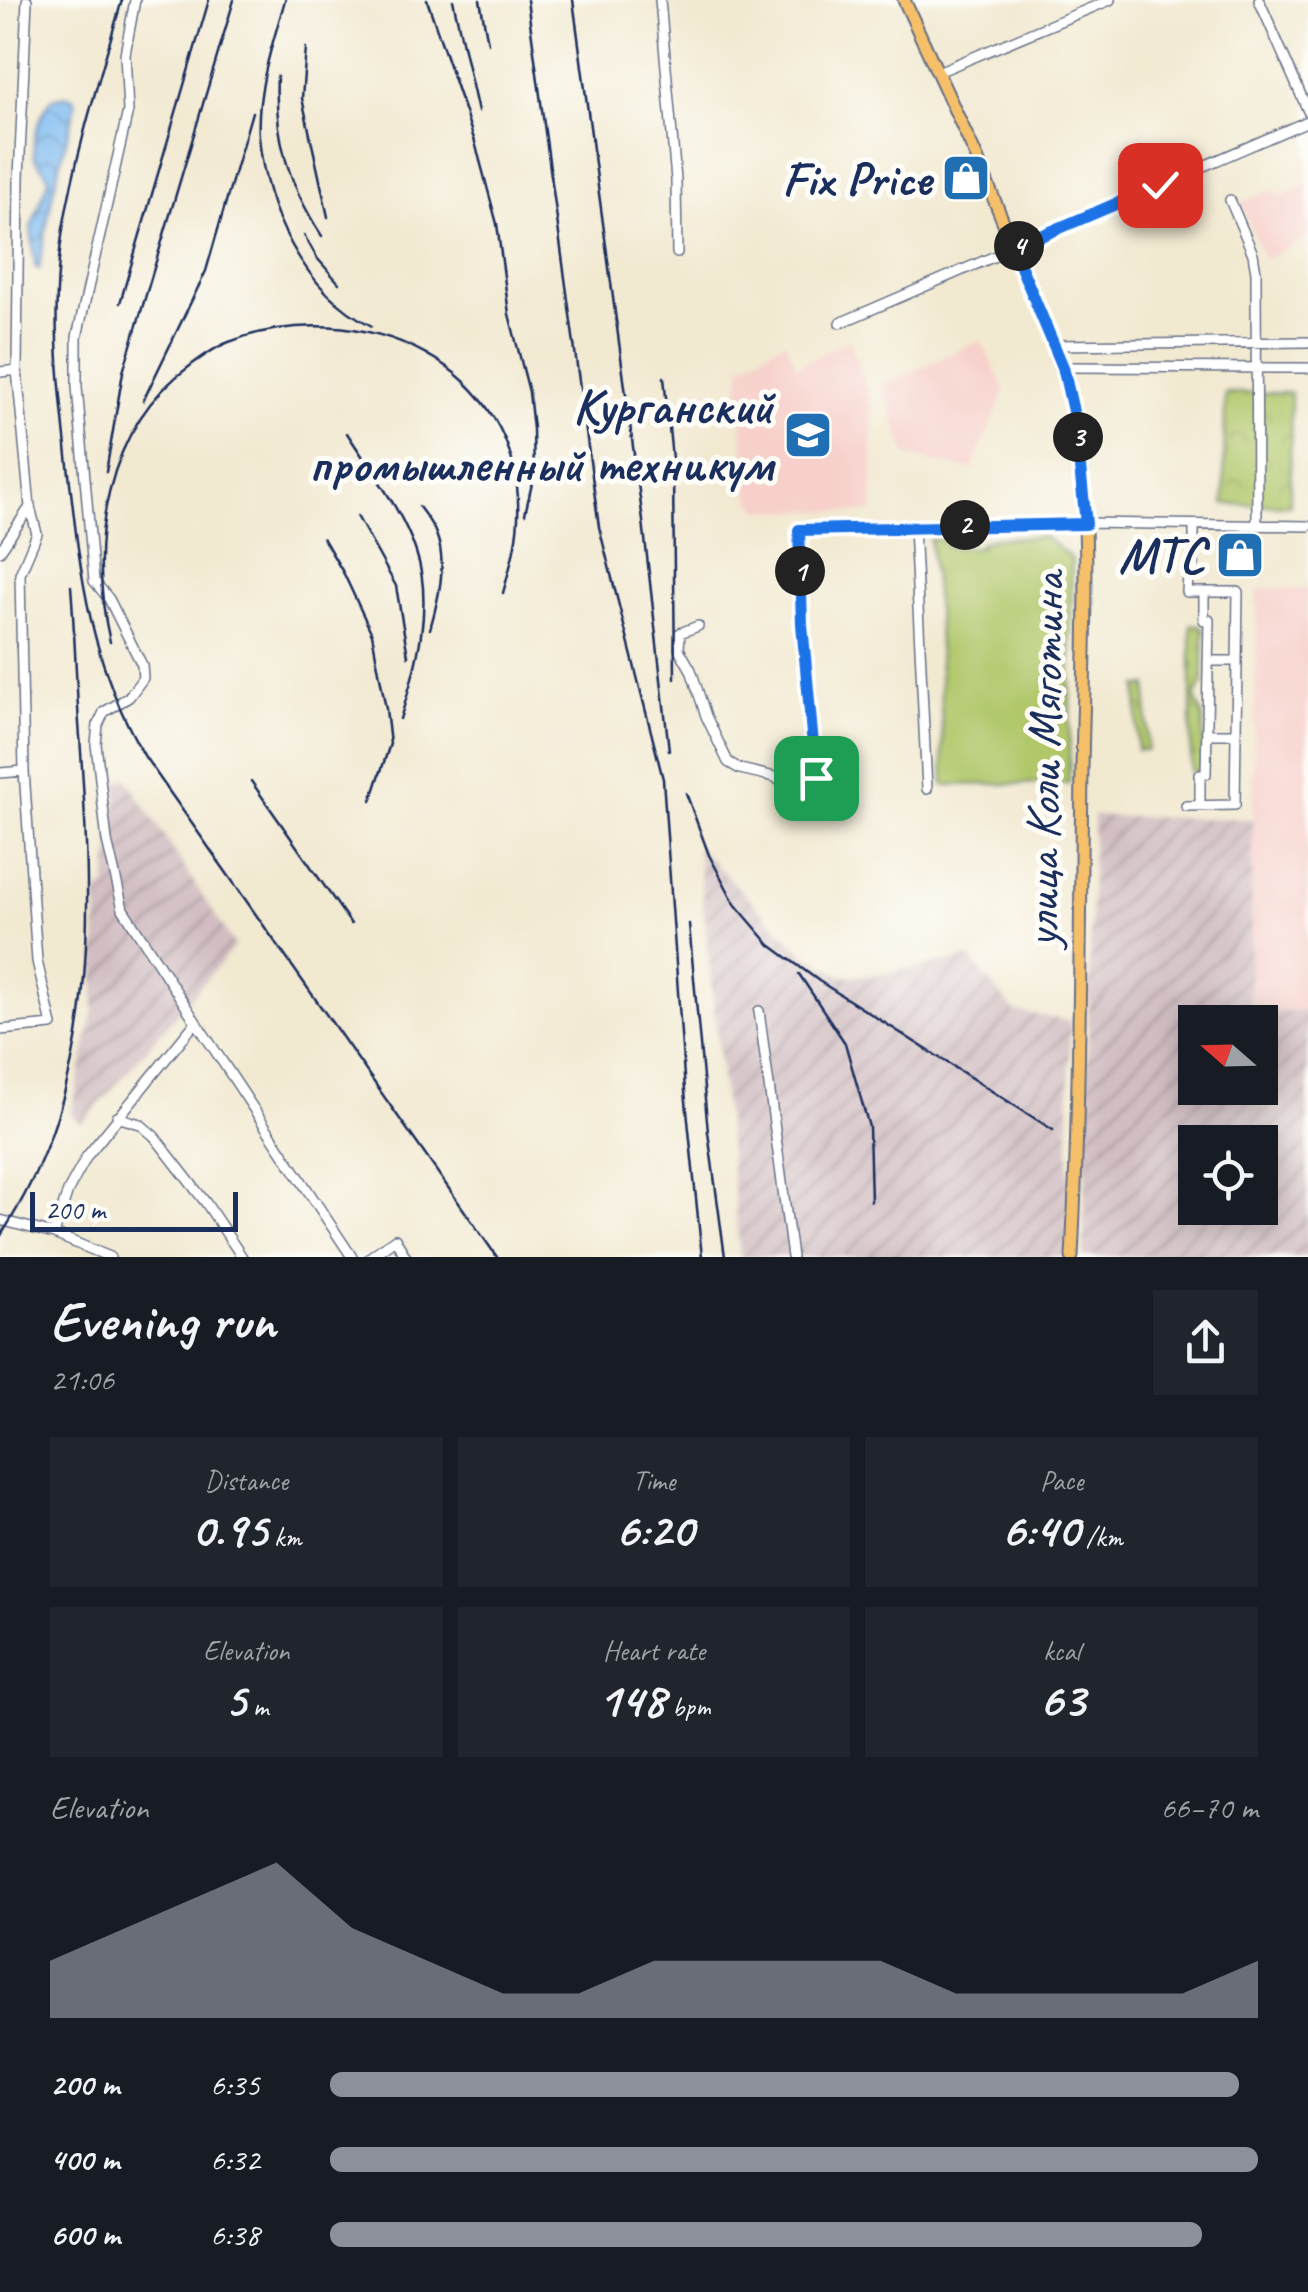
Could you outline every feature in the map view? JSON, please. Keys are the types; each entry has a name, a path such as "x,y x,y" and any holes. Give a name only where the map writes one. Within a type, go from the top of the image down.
{"main road":[{"name":"улица Коли Мяготина","path":"904,0 1054,344 1063,367 1077,435 1086,524 1072,1257"}],"street":[{"path":"0,1030 52,1025 37,961 24,771 20,574 37,534 30,508 17,370 19,177 27,0"},
{"path":"135,0 126,54 128,111 82,301 77,337 77,387 94,581 117,616 142,666 143,678 129,697 104,712 98,725 96,744 107,841 123,909 352,1257"},
{"path":"660,0 676,180 677,253"},
{"path":"938,72 1110,0"},
{"path":"1259,0 1308,110"},
{"path":"840,323 1308,121"},
{"path":"1230,200 1253,254 1257,526"},
{"path":"1054,344 1308,342"},
{"path":"1063,367 1308,368"},
{"path":"0,372 17,370"},
{"path":"0,551 30,508"},
{"path":"831,791 816,778 802,624 799,530 1086,524 1308,526"},
{"path":"1186,806 1235,805 1238,592 1187,592 1188,576 1194,573 1194,525"},
{"path":"914,526 927,789"},
{"path":"1200,804 1207,734 1209,620 1204,620 1204,592"},
{"path":"698,626 680,632 679,649 692,670 706,716 728,762 781,782 816,778"},
{"path":"1208,661 1237,661"},
{"path":"1207,734 1236,734"},
{"path":"0,773 24,771"},
{"path":"759,1011 792,1257"},
{"path":"54,1234 68,1191 87,1156 196,1022"},
{"path":"117,1117 140,1124 154,1136 242,1257"},
{"path":"0,1220 54,1234 110,1257"},
{"path":"370,1257 395,1239 406,1257"}],"shaded area":[{"path":"1308,186 1308,237 1265,260 1240,203 1275,189 1279,197"},
{"name":"Курганский промышленный техникум","path":"850,339 872,408 873,512 760,510 748,490 739,400 741,366 785,341 797,367"},
{"path":"981,340 1005,391 972,470 906,455 883,385"},
{"path":"1257,589 1308,589 1308,1012 1278,1011 1278,1005 1249,1005"},
{"path":"127,778 235,946 82,1124 71,1114 94,1010 98,891 106,886 111,848 107,820 116,813 117,783"},
{"path":"1093,816 1253,819 1249,1005 1178,1005 1178,1105 1278,1105 1278,1011 1308,1012 1308,1257 1083,1257"},
{"path":"697,846 805,955 844,976 875,975 970,958 1014,1011 1070,1021 1068,1257 740,1257"}],"green space":[{"path":"1225,393 1291,393 1290,505 1224,504"},
{"path":"1045,537 1072,559 1069,783 944,785 938,626 930,539 946,540 946,547 980,547 980,543 994,538"},
{"path":"1191,625 1199,625 1204,631 1203,681 1195,698 1203,717 1203,766 1198,772 1191,772"},
{"path":"1138,686 1148,686 1147,750 1137,750"}],"water":[{"path":"67,96 76,104 53,190 39,269 35,266 31,228 49,180 35,158 35,135 52,99"}],"railway":[{"path":"122,0 75,171 63,229 57,288 59,376 72,504 99,651 126,722 145,757 497,1257"},
{"path":"120,303 209,0"},
{"path":"106,472 123,372 234,0"},
{"path":"285,0 260,101 259,136 270,192 279,220 308,270 326,292 372,326"},
{"path":"427,0 475,142 497,224 509,314 529,392 533,429 534,475 525,514"},
{"path":"453,0 478,112"},
{"path":"480,0 488,43"},
{"path":"527,0 599,527 663,779 685,1091 702,1257"},
{"path":"573,0 643,521 669,750"},
{"path":"306,48 302,98 328,217"},
{"path":"277,76 278,120 286,160 292,180 322,236"},
{"path":"143,401 206,271 252,112"},
{"path":"304,235 317,258 339,283"},
{"path":"110,642 103,605 103,528 121,455 138,421 161,391 209,352 229,342 279,329 330,327 379,335 424,353 464,381 494,418 513,464 518,518 503,593"},
{"path":"664,377 673,469 675,679"},
{"path":"347,433 403,521 421,572 421,637 400,719"},
{"path":"419,507 440,545 439,594 430,629"},
{"path":"357,516 396,586 408,656"},
{"path":"323,538 372,634 386,709 390,744 371,801"},
{"path":"0,1237 33,1178 57,1118 73,1057 82,995 87,868 71,586"},
{"path":"251,781 351,924"},
{"path":"686,793 709,855 735,904 770,945 819,981 1053,1130"},
{"path":"689,924 708,1132 725,1257"},
{"path":"799,974 845,1043 869,1127 871,1201"}],"place":[{"name":"Fix Price","path":"966,178"},
{"name":"Курганский промышленный техникум","path":"808,435"},
{"name":"МТС","path":"1240,555"}],"route":[{"path":"816,778 802,624 799,530 1086,524 1084,481 1063,367 1013,248 1160,185"}]}
